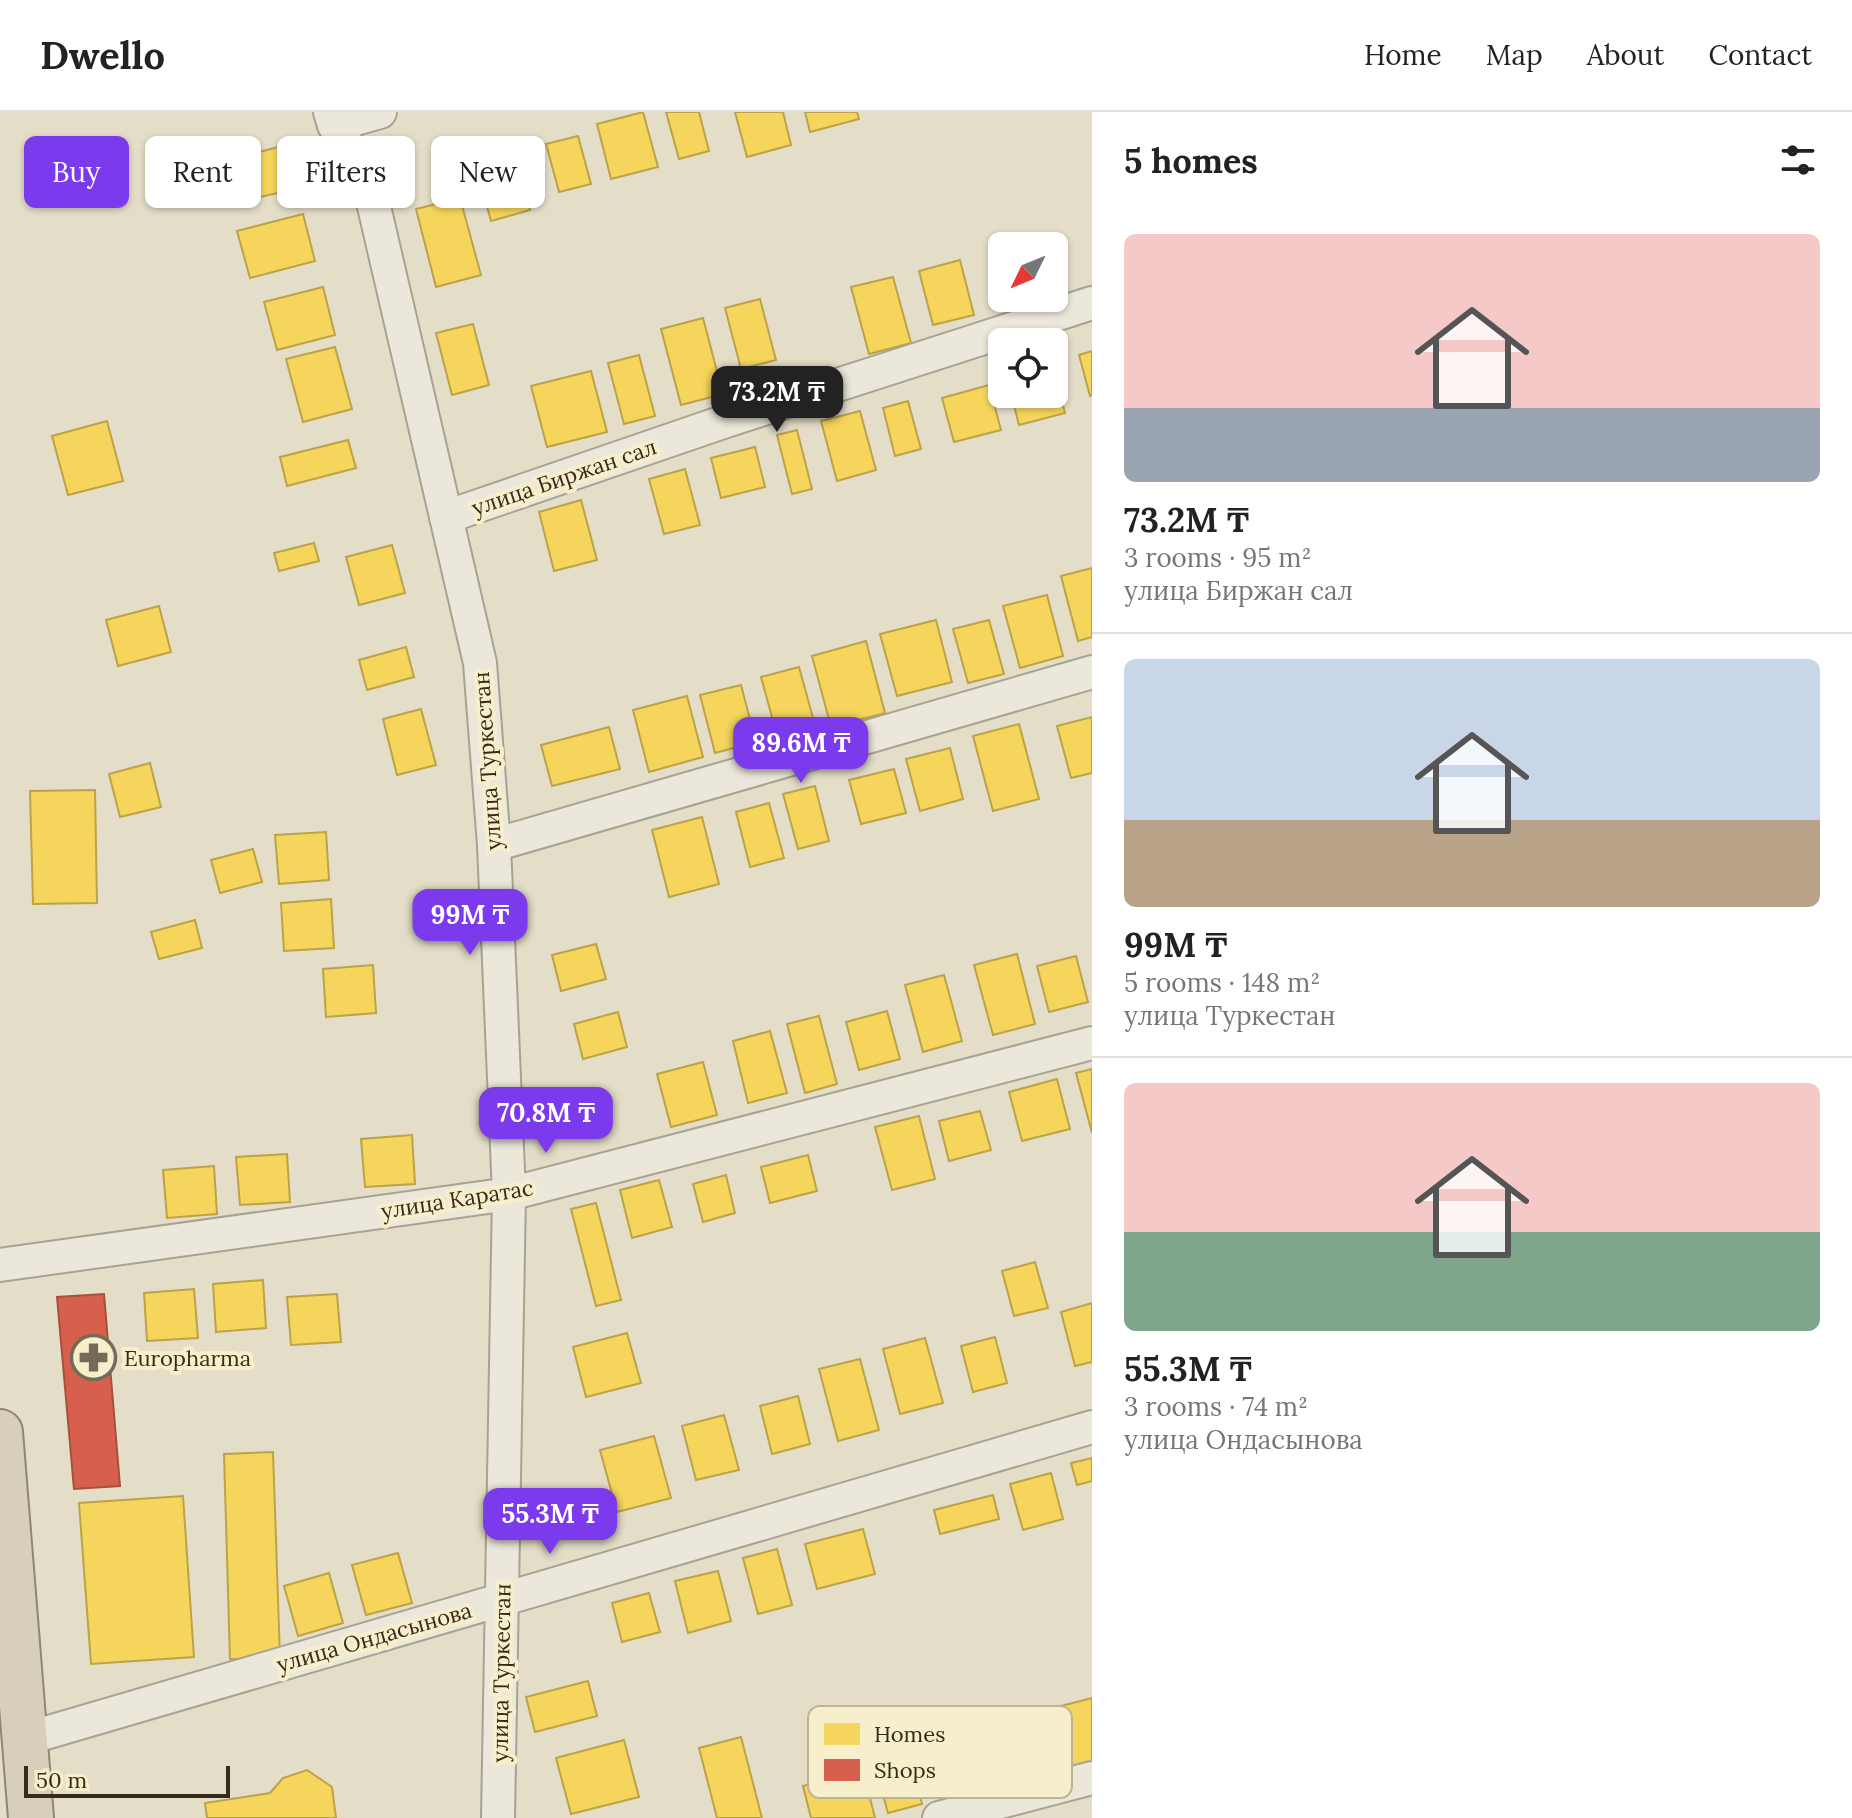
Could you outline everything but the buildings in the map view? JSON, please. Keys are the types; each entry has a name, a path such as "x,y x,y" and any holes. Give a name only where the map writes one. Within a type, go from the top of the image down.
{"highway":[{"path":"0,1432 3,1510 31,1818"}],"street":[{"path":"332,118 380,112"},
{"name":"улица Туркестан","path":"332,118 366,172 480,663 494,845 509,1194 498,1818"},
{"name":"улица Биржан сал","path":"446,517 723,422 1092,303"},
{"path":"494,845 1092,672"},
{"name":"улица Каратас","path":"0,1265 509,1194 1092,1043"},
{"name":"улица Ондасынова","path":"25,1739 1092,1427"},
{"path":"1072,1783 1092,1778"},
{"path":"939,1818 1016,1798"}],"place":[{"name":"Europharma","path":"93,1358"}]}
